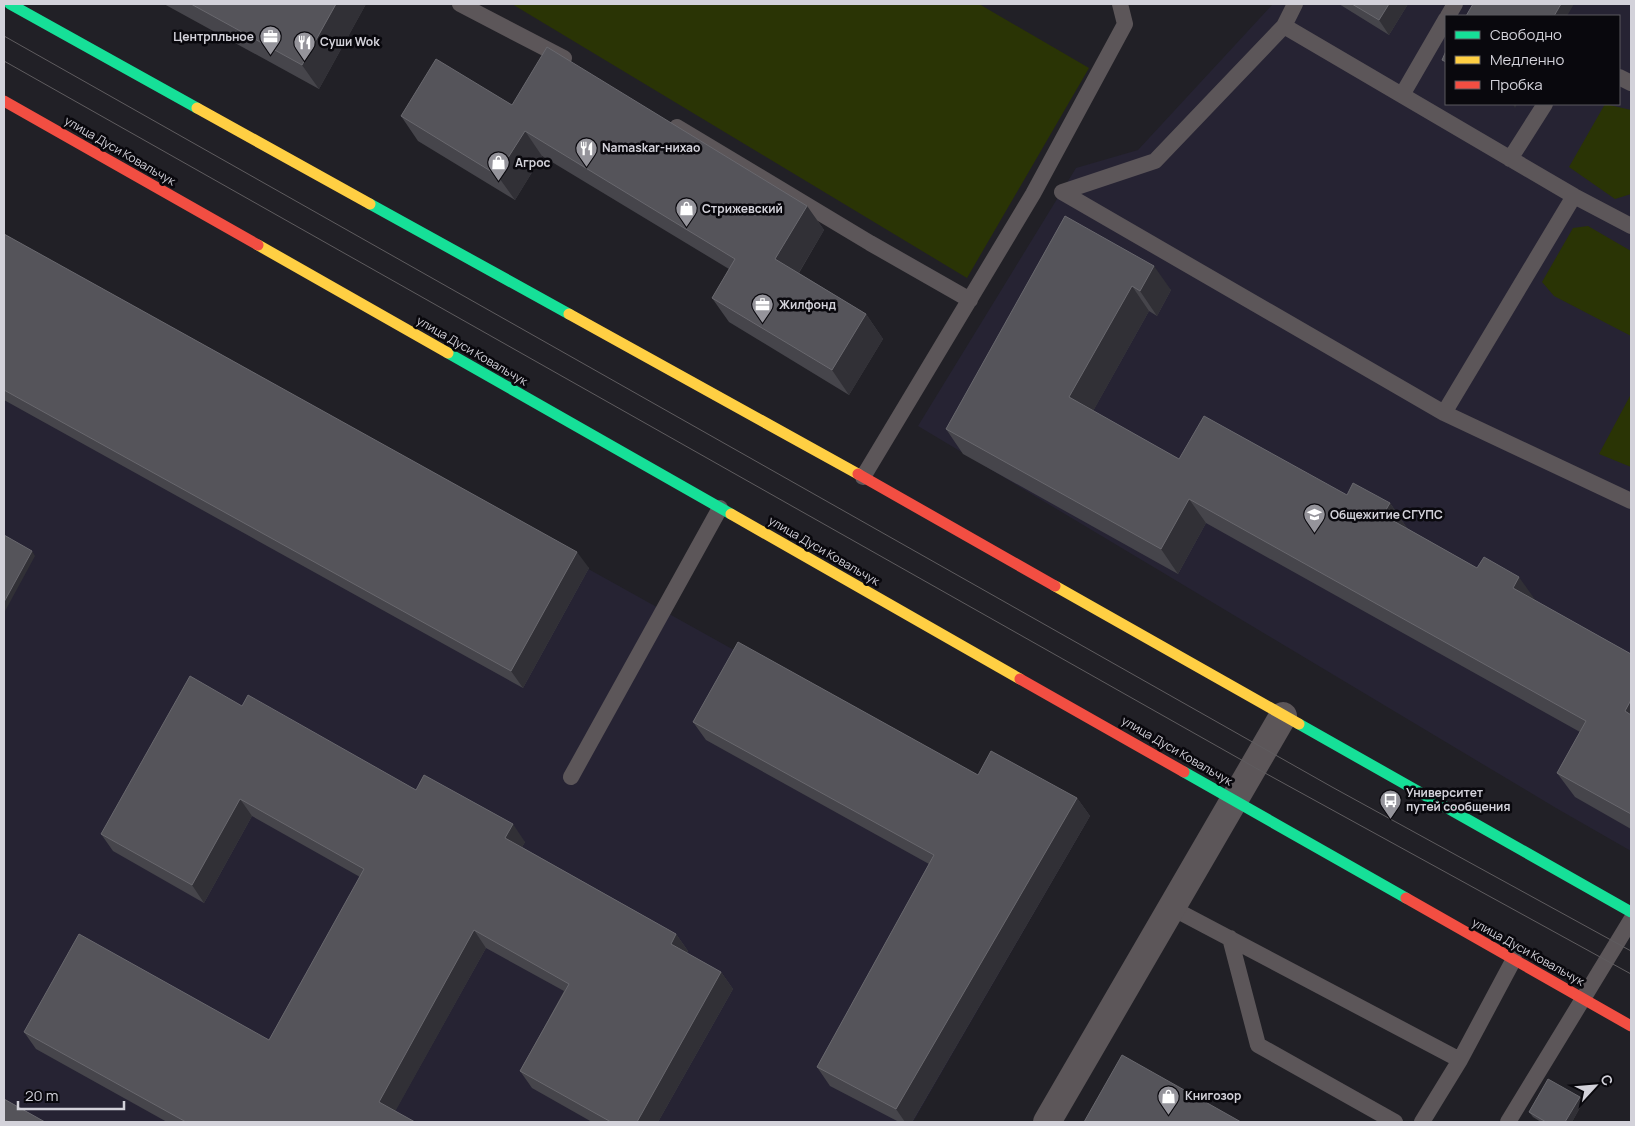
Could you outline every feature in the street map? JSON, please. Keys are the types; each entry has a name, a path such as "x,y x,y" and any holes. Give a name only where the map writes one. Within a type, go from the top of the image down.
{"main road":[{"path":"10,4 863,478 1631,912"},
{"name":"улица Дуси Ковальчук","path":"4,101 1631,1026"}],"street":[{"path":"1047,1122 1283,716"}],"lane":[{"path":"460,4 580,68"},
{"path":"863,478 1033,194 1125,24 1120,4"},
{"path":"1295,4 1284,26 1155,161 1062,192 1444,413 1631,501"},
{"path":"1449,15 1455,4"},
{"path":"1402,95 1445,21"},
{"path":"1284,26 1574,196 1631,226"},
{"path":"1510,159 1544,105"},
{"path":"665,120 870,243 970,300"},
{"path":"1444,413 1574,196"},
{"path":"571,777 720,508"},
{"path":"1172,908 1460,1060"},
{"path":"1508,1122 1631,920"},
{"path":"1230,938 1258,1044 1395,1122"},
{"path":"1422,1122 1460,1060 1514,959"}],"shaded area":[{"path":"1273,4 1631,4 1631,851 918,426 1076,168 1138,150"},
{"path":"4,244 991,793 1090,816 913,1122 4,1122"}],"green space":[{"path":"512,4 979,4 1089,68 967,278"},
{"path":"1604,105 1631,110 1631,194 1615,199 1569,167"},
{"path":"1588,226 1631,251 1631,336 1554,296 1542,282 1573,228"},
{"path":"1631,394 1631,467 1599,454"}],"building":[{"path":"191,4 336,4 302,65"},
{"path":"1352,4 1389,4 1379,20"},
{"path":"1473,4 1561,4 1555,15 1467,15"},
{"path":"547,47 807,206 775,259 866,314 832,370 712,298 735,259 525,131 497,175 401,116 436,59 512,105"},
{"name":"Общежитие СГУПС","path":"1065,216 1154,266 1140,291 1132,286 1069,397 1179,459 1204,416 1347,495 1353,483 1390,503 1383,515 1477,568 1484,557 1519,577 1513,588 1631,654 1631,700 1625,711 1631,715 1631,814 1557,773 1586,721 1189,499 1161,549 946,429"},
{"path":"4,234 577,552 511,671 4,390"},
{"path":"4,535 32,551 4,602"},
{"path":"738,642 978,775 991,751 1077,798 896,1109 817,1067 934,855 693,722"},
{"path":"190,676 242,706 248,695 416,790 424,775 513,824 505,838 676,934 671,944 721,972 637,1122 611,1122 520,1071 569,984 474,930 379,1102 415,1122 186,1122 24,1032 79,934 269,1040 364,869 240,799 192,885 101,834"},
{"path":"1122,1055 1241,1122 1084,1122"},
{"path":"1548,1079 1580,1097 1565,1122 1546,1122 1529,1112"},
{"path":"4,1099 45,1122 4,1122"}],"tram line":[{"path":"4,36 1332,787 1631,951"},
{"path":"4,61 1254,767 1631,974"}],"traffic: fast":[{"path":"10,4 197,108"},
{"path":"370,204 569,314"},
{"path":"448,353 731,514"},
{"path":"1299,724 1631,912"},
{"path":"1184,772 1406,898"}],"traffic: slow":[{"path":"197,108 370,204"},
{"path":"258,245 448,353"},
{"path":"569,314 858,474"},
{"path":"731,514 1020,679"},
{"path":"1055,586 1299,724"}],"traffic: jam":[{"path":"4,101 258,245"},
{"path":"858,474 1055,586"},
{"path":"1020,679 1184,772"},
{"path":"1406,898 1631,1026"}],"place":[{"name":"Центрпльное","path":"270,56"},
{"name":"Суши Wok","path":"304,61"},
{"name":"Namaskar-нихао","path":"586,167"},
{"name":"Агрос","path":"499,182"},
{"name":"Стрижевский","path":"686,228"},
{"name":"Жилфонд","path":"763,324"},
{"name":"Общежитие СГУПС","path":"1314,534"},
{"name":"Университет путей сообщения","path":"1390,819"},
{"name":"Книгозор","path":"1169,1115"}]}
